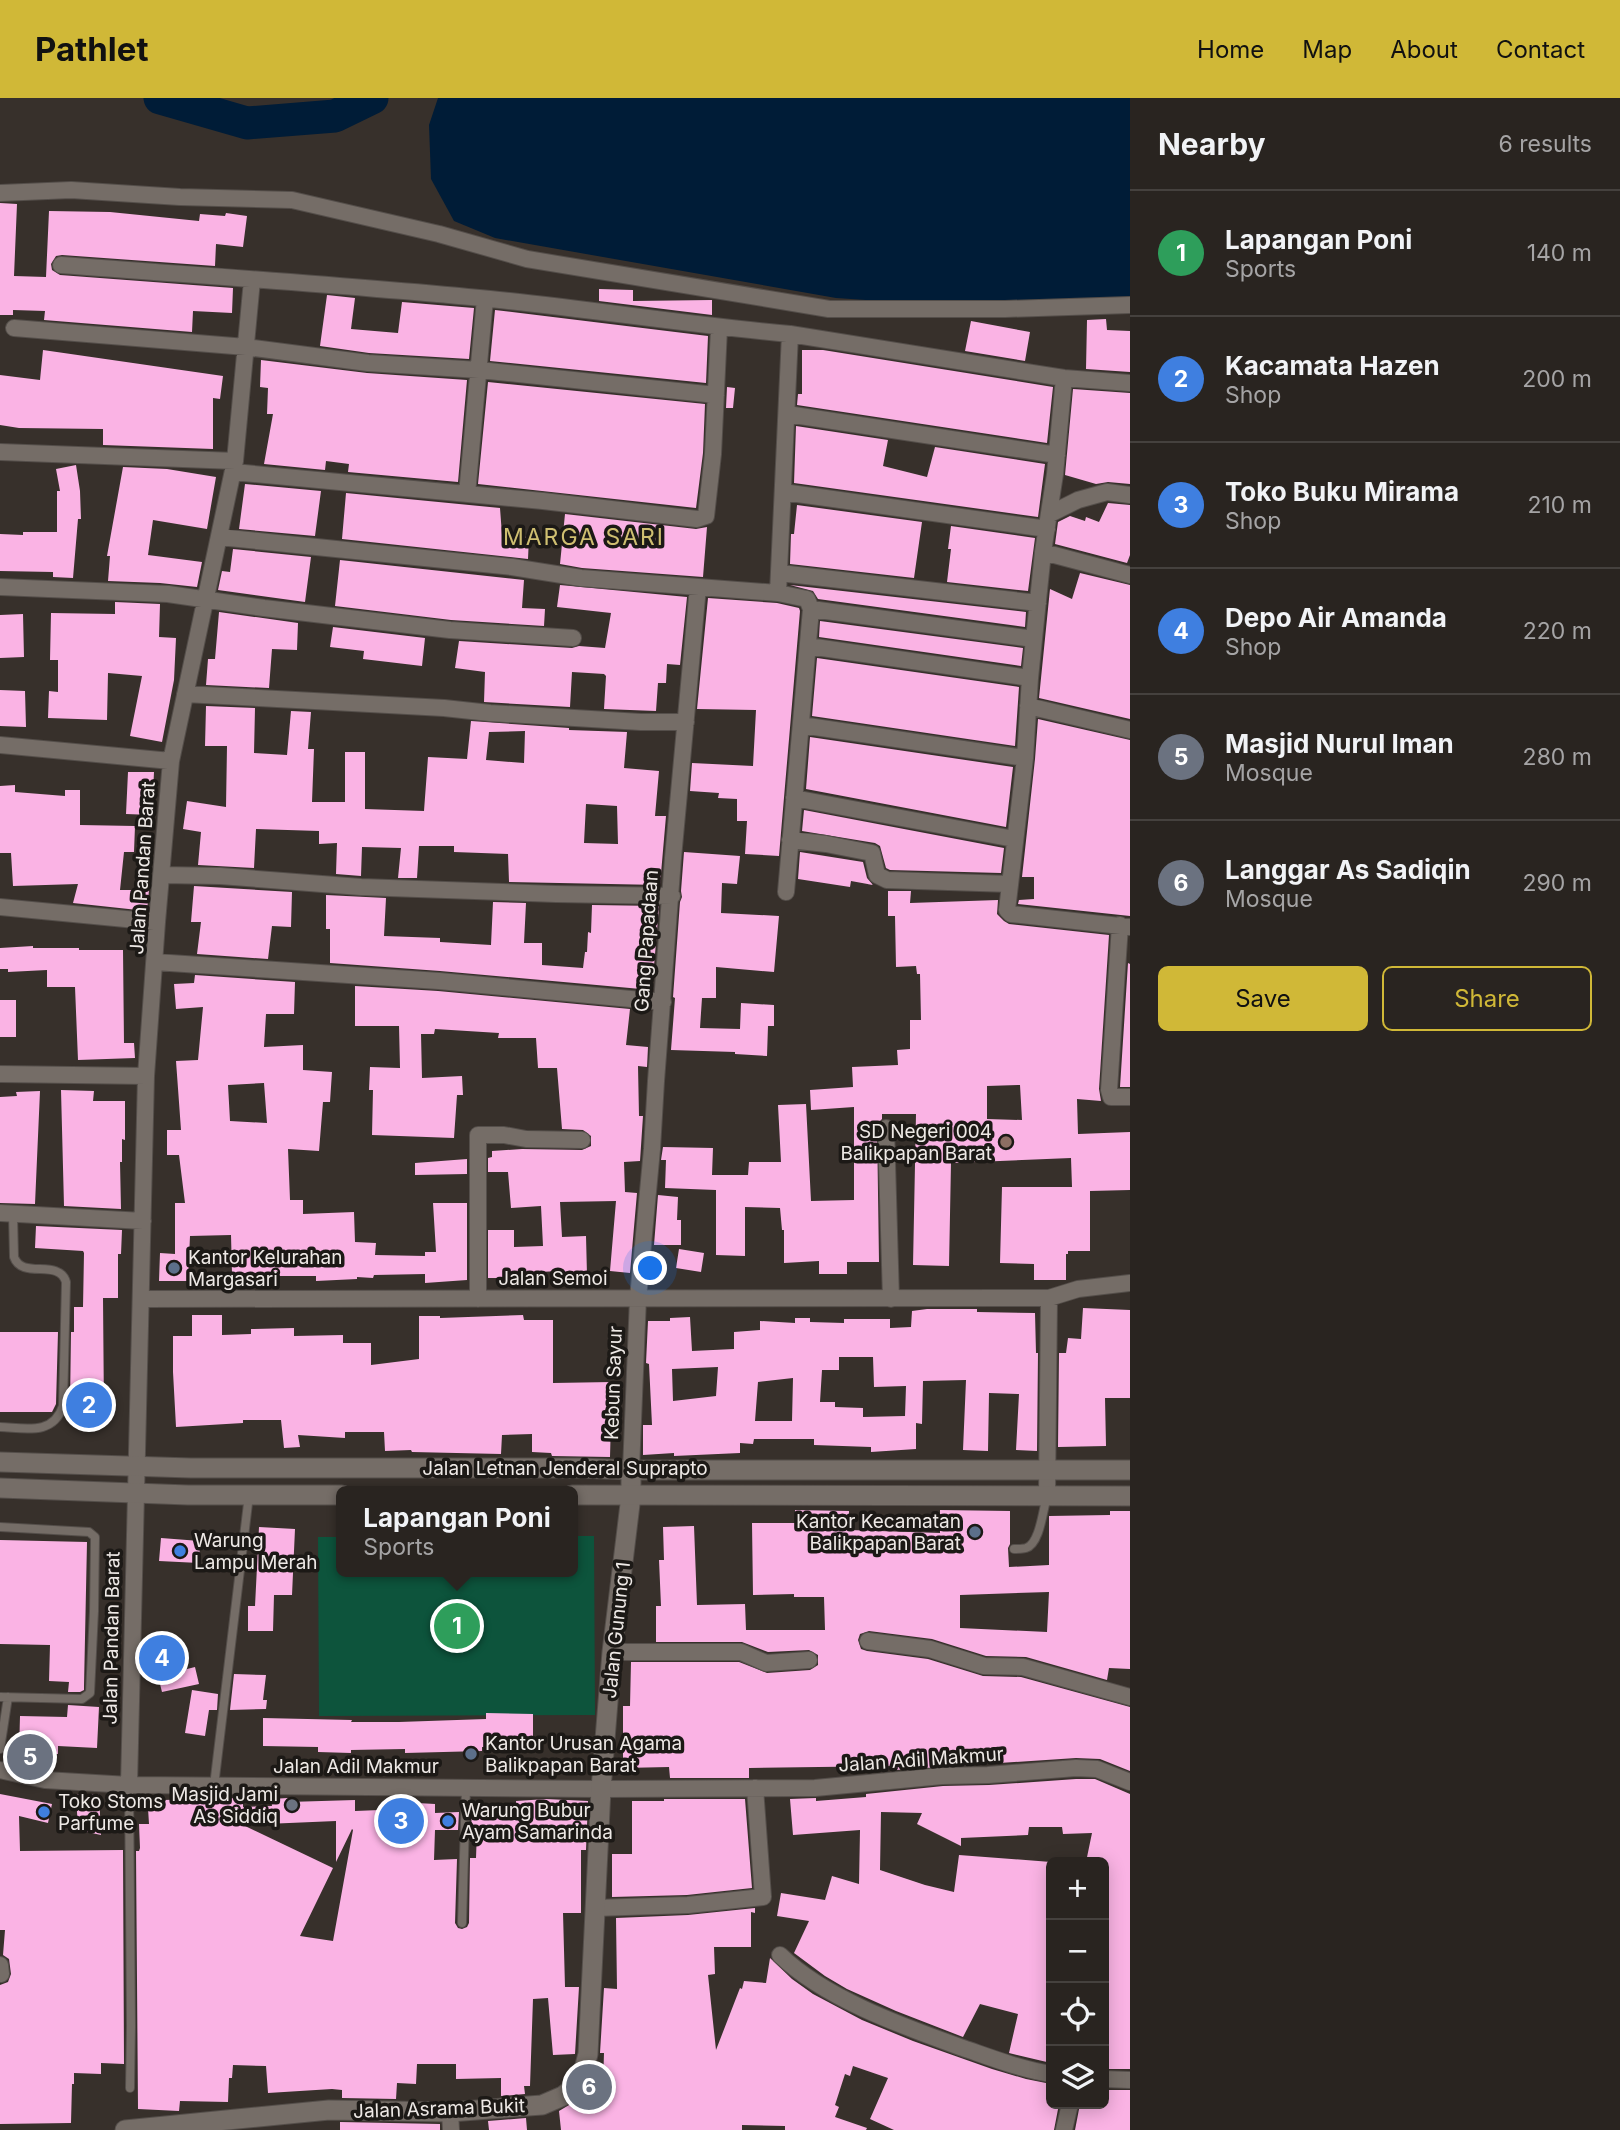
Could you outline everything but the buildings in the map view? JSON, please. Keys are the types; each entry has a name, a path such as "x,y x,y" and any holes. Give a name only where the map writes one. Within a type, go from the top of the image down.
{"main road":[{"name":"Jalan Letnan Jenderal Suprapto","path":"0,1462 191,1468 1130,1470"},
{"name":"Jalan Gunung 1","path":"601,1789 612,1652 631,1496 631,1470"},
{"path":"0,1488 188,1495 336,1495"},
{"name":"Jalan Letnan Jenderal Suprapto","path":"578,1495 1130,1496"},
{"name":"Jalan Asrama Bukit","path":"125,2130 329,2110 450,2121 542,2105 563,2096 573,2088 583,2073 588,2054 601,1789"}],"street":[{"path":"0,193 71,190 216,199 292,200 450,237 527,259 829,309 1130,306"},
{"path":"61,265 293,281 485,299 719,328 790,334 1064,378 1130,383"},
{"name":"Jalan Pandan Barat","path":"129,1785 146,1076 157,922 171,761 234,467 252,280"},
{"path":"467,494 485,299"},
{"path":"13,328 246,347 368,363 479,370 716,395"},
{"path":"0,452 234,467 697,519 706,516 709,495 719,328"},
{"path":"778,593 790,334"},
{"path":"1064,378 1049,522 1043,552 1025,758 1007,910 1011,914 1125,926 1109,1090 1111,1097 1130,1097"},
{"path":"787,414 1057,454"},
{"path":"783,492 1049,522 1078,500 1107,492 1130,495"},
{"path":"219,537 512,567 581,578 778,593 807,599 811,609 786,892"},
{"path":"1043,552 1130,575"},
{"path":"780,573 1038,603"},
{"path":"0,587 168,594 450,630 573,638"},
{"name":"Gang Papadaan","path":"638,1298 698,587"},
{"path":"811,609 1034,639"},
{"path":"808,646 1030,678"},
{"path":"185,694 641,722 685,722"},
{"path":"1028,706 1130,730"},
{"path":"801,725 1025,758"},
{"path":"0,745 171,761"},
{"path":"794,798 1014,839"},
{"path":"790,840 872,853 877,874 887,880 1010,884"},
{"path":"162,875 220,876 361,887 671,896"},
{"path":"0,907 157,922"},
{"path":"155,962 439,981 663,1002"},
{"path":"0,1074 146,1076"},
{"path":"886,1128 891,1298"},
{"path":"478,1299 478,1135 582,1140"},
{"path":"7,1214 143,1221"},
{"name":"Jalan Semoi","path":"142,1299 1049,1298 1078,1289 1130,1283"},
{"name":"Kebun Sayur","path":"631,1470 638,1298"},
{"path":"1046,1496 1049,1298"},
{"path":"868,1642 930,1650 984,1667 1023,1667 1130,1697"},
{"path":"612,1652 741,1651 766,1662 809,1660"},
{"name":"Jalan Adil Makmur","path":"0,1770 45,1780 214,1786 815,1788 943,1776 1076,1768 1097,1769 1130,1782"},
{"path":"755,1788 763,1897 776,1910"},
{"path":"595,1908 688,1905 763,1897"},
{"path":"780,1955 811,1980 921,2033 1026,2070 1046,2073"},
{"path":"1109,2079 1130,2080"},
{"path":"1064,2130 1069,2109"}],"lane":[{"path":"0,1427 46,1427 55,1422 63,1406 66,1282 62,1273 57,1270 22,1267 16,1263 7,1214"},
{"path":"214,1786 249,1495"},
{"path":"1014,1549 1025,1549 1032,1545 1046,1496"},
{"path":"0,1527 89,1532 95,1537 90,1693 82,1699 4,1697 0,1749"},
{"path":"129,1785 130,2088"},
{"path":"462,1923 466,1788"}],"green space":[{"path":"578,1536 594,1536 595,1715 319,1716 318,1537 336,1537 336,1577 578,1577"}],"water":[{"path":"438,98 1130,98 1130,299 881,301 836,298 495,238 454,221 431,179 429,125"}],"waterway":[{"path":"160,98 247,123 335,116 372,98"}],"place":[{"name":"SD Negeri 004 Balikpapan Barat","path":"1006,1142"},
{"name":"Kantor Kelurahan Margasari","path":"174,1268"},
{"name":"Kacamata Hazen","path":"89,1405"},
{"name":"Kantor Kecamatan Balikpapan Barat","path":"975,1532"},
{"name":"Warung Lampu Merah","path":"180,1551"},
{"name":"Lapangan Poni","path":"457,1626"},
{"name":"Depo Air Amanda","path":"162,1658"},
{"name":"Kantor Urusan Agama Balikpapan Barat","path":"471,1754"},
{"name":"Masjid Nurul Iman","path":"30,1757"},
{"name":"Masjid Jami As Siddiq","path":"292,1805"},
{"name":"Toko Stoms Parfume","path":"44,1812"},
{"name":"Toko Buku Mirama","path":"401,1821"},
{"name":"Warung Bubur Ayam Samarinda","path":"448,1821"},
{"name":"Langgar As Sadiqin","path":"589,2087"}],"district":[{"name":"MARGA SARI","path":"584,537"}]}
